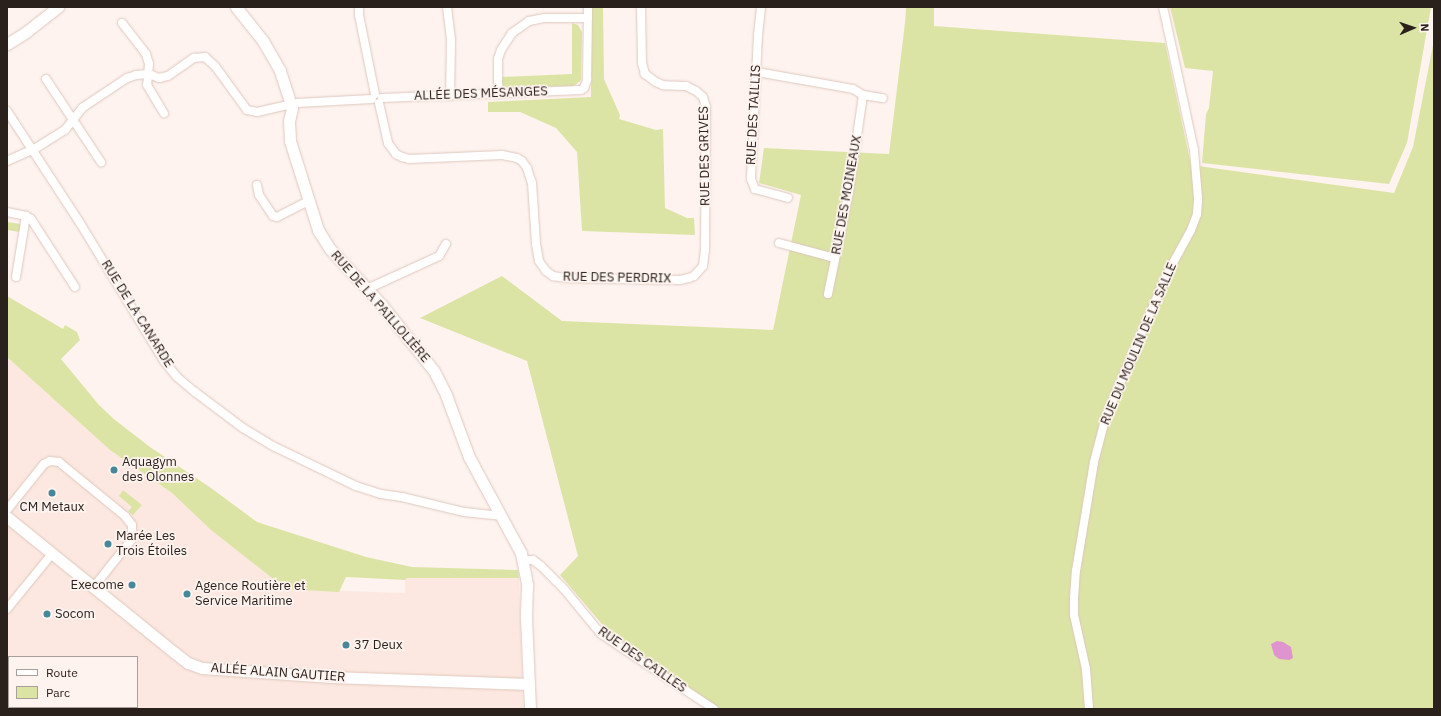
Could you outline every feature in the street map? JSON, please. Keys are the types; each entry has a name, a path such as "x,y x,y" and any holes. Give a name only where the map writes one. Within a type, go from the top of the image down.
{"street":[{"path":"7,44 26,32 58,7"},
{"name":"RUE DE LA PAILLOLIÈRE","path":"236,7 263,41 280,71 291,104 289,121 290,141 308,201 323,240 406,333 434,371 449,402 469,457 517,544 523,560 527,585 526,617 530,709"},
{"name":"RUE DES PERDRIX","path":"359,7 359,15 388,143 396,154 409,159 502,155 516,158 522,162 527,168 532,183 536,244 539,261 546,271 554,276 588,278 680,280 689,278 697,274 703,266 706,228"},
{"path":"447,7 451,40 450,96"},
{"path":"498,94 498,59 501,50 512,33 530,21 544,18 588,18 588,7"},
{"name":"RUE DES GRIVES","path":"641,7 642,63 645,74 663,85 686,86 696,91 703,97 706,107 706,228"},
{"name":"RUE DES TAILLIS","path":"761,7 758,35 751,179 754,189 788,198"},
{"name":"RUE DU MOULIN DE LA SALLE","path":"1089,709 1087,675 1074,615 1074,598 1076,571 1094,462 1106,416 1167,274 1191,230 1197,214 1198,198 1194,150 1164,7"},
{"name":"ALLÉE DES MÉSANGES","path":"148,74 159,78 168,76 194,58 205,57 215,66 247,110 257,112 291,104 580,90 584,88 587,80 588,18"},
{"path":"122,22 146,54 149,64 147,85 164,114"},
{"path":"757,72 854,89 863,95 883,98"},
{"path":"7,161 32,149 65,130 73,122 82,108 127,78 136,75 148,74"},
{"path":"46,79 73,122 76,123 101,162"},
{"name":"RUE DES MOINEAUX","path":"828,294 849,192 863,95"},
{"name":"RUE DE LA CANARDE","path":"7,111 84,229 164,361 177,377 195,392 243,428 274,447 326,470 356,486 381,494 402,497 464,512 501,516"},
{"path":"257,185 259,195 273,216 276,217 308,201"},
{"path":"7,212 26,216 31,219 75,287"},
{"path":"16,277 26,216"},
{"path":"779,243 835,258"},
{"path":"367,289 438,256 446,244"},
{"path":"7,510 44,464 50,461 59,462 125,516 132,525 132,539 94,588"},
{"name":"ALLÉE ALAIN GAUTIER","path":"7,517 51,555 175,653 188,663 202,668 331,677 529,684"},
{"path":"7,609 51,555"},
{"name":"RUE DES CAILLES","path":"523,560 532,560 545,570 564,589 591,624 601,634 714,709"}],"shaded area":[{"path":"7,357 110,450 172,493 211,530 286,589 405,593 405,580 407,578 519,578 523,709 7,709"},
{"path":"1277,641 1283,642 1291,647 1293,658 1289,660 1279,659 1274,655 1271,644"}],"green space":[{"path":"592,7 603,7 604,79 620,115 619,119 656,130 663,129 665,208 687,218 694,218 695,235 582,231 577,152 556,128 520,112 488,112 488,102 591,97"},
{"path":"906,7 934,7 934,26 1165,43 1191,165 1394,193 1413,147 1434,40 1434,709 711,709 607,630 560,575 578,556 527,361 420,318 502,276 562,321 773,330 801,195 759,183 764,148 889,154"},
{"path":"1170,7 1431,7 1407,143 1389,184 1202,163 1206,114 1209,108 1213,71 1185,68"},
{"path":"572,23 578,25 582,32 581,80 574,86 509,88 503,86 501,77 572,74"},
{"path":"7,222 21,224 20,232 7,230"},
{"path":"7,296 63,329 65,325 77,332 80,340 61,359 99,405 115,420 150,447 211,488 257,522 366,557 412,567 518,570 519,578 407,578 405,580 346,577 339,592 286,589 211,530 172,493 110,450 7,357"},
{"path":"123,490 142,505 133,515 128,511 132,507 119,496"}],"place":[{"name":"Aquagym des Olonnes","path":"114,470"},
{"name":"CM Metaux","path":"52,493"},
{"name":"Marée Les Trois Étoiles","path":"108,544"},
{"name":"Execome","path":"132,585"},
{"name":"Agence Routière et Service Maritime","path":"187,594"},
{"name":"Socom","path":"47,614"},
{"name":"37 Deux","path":"346,645"}]}
